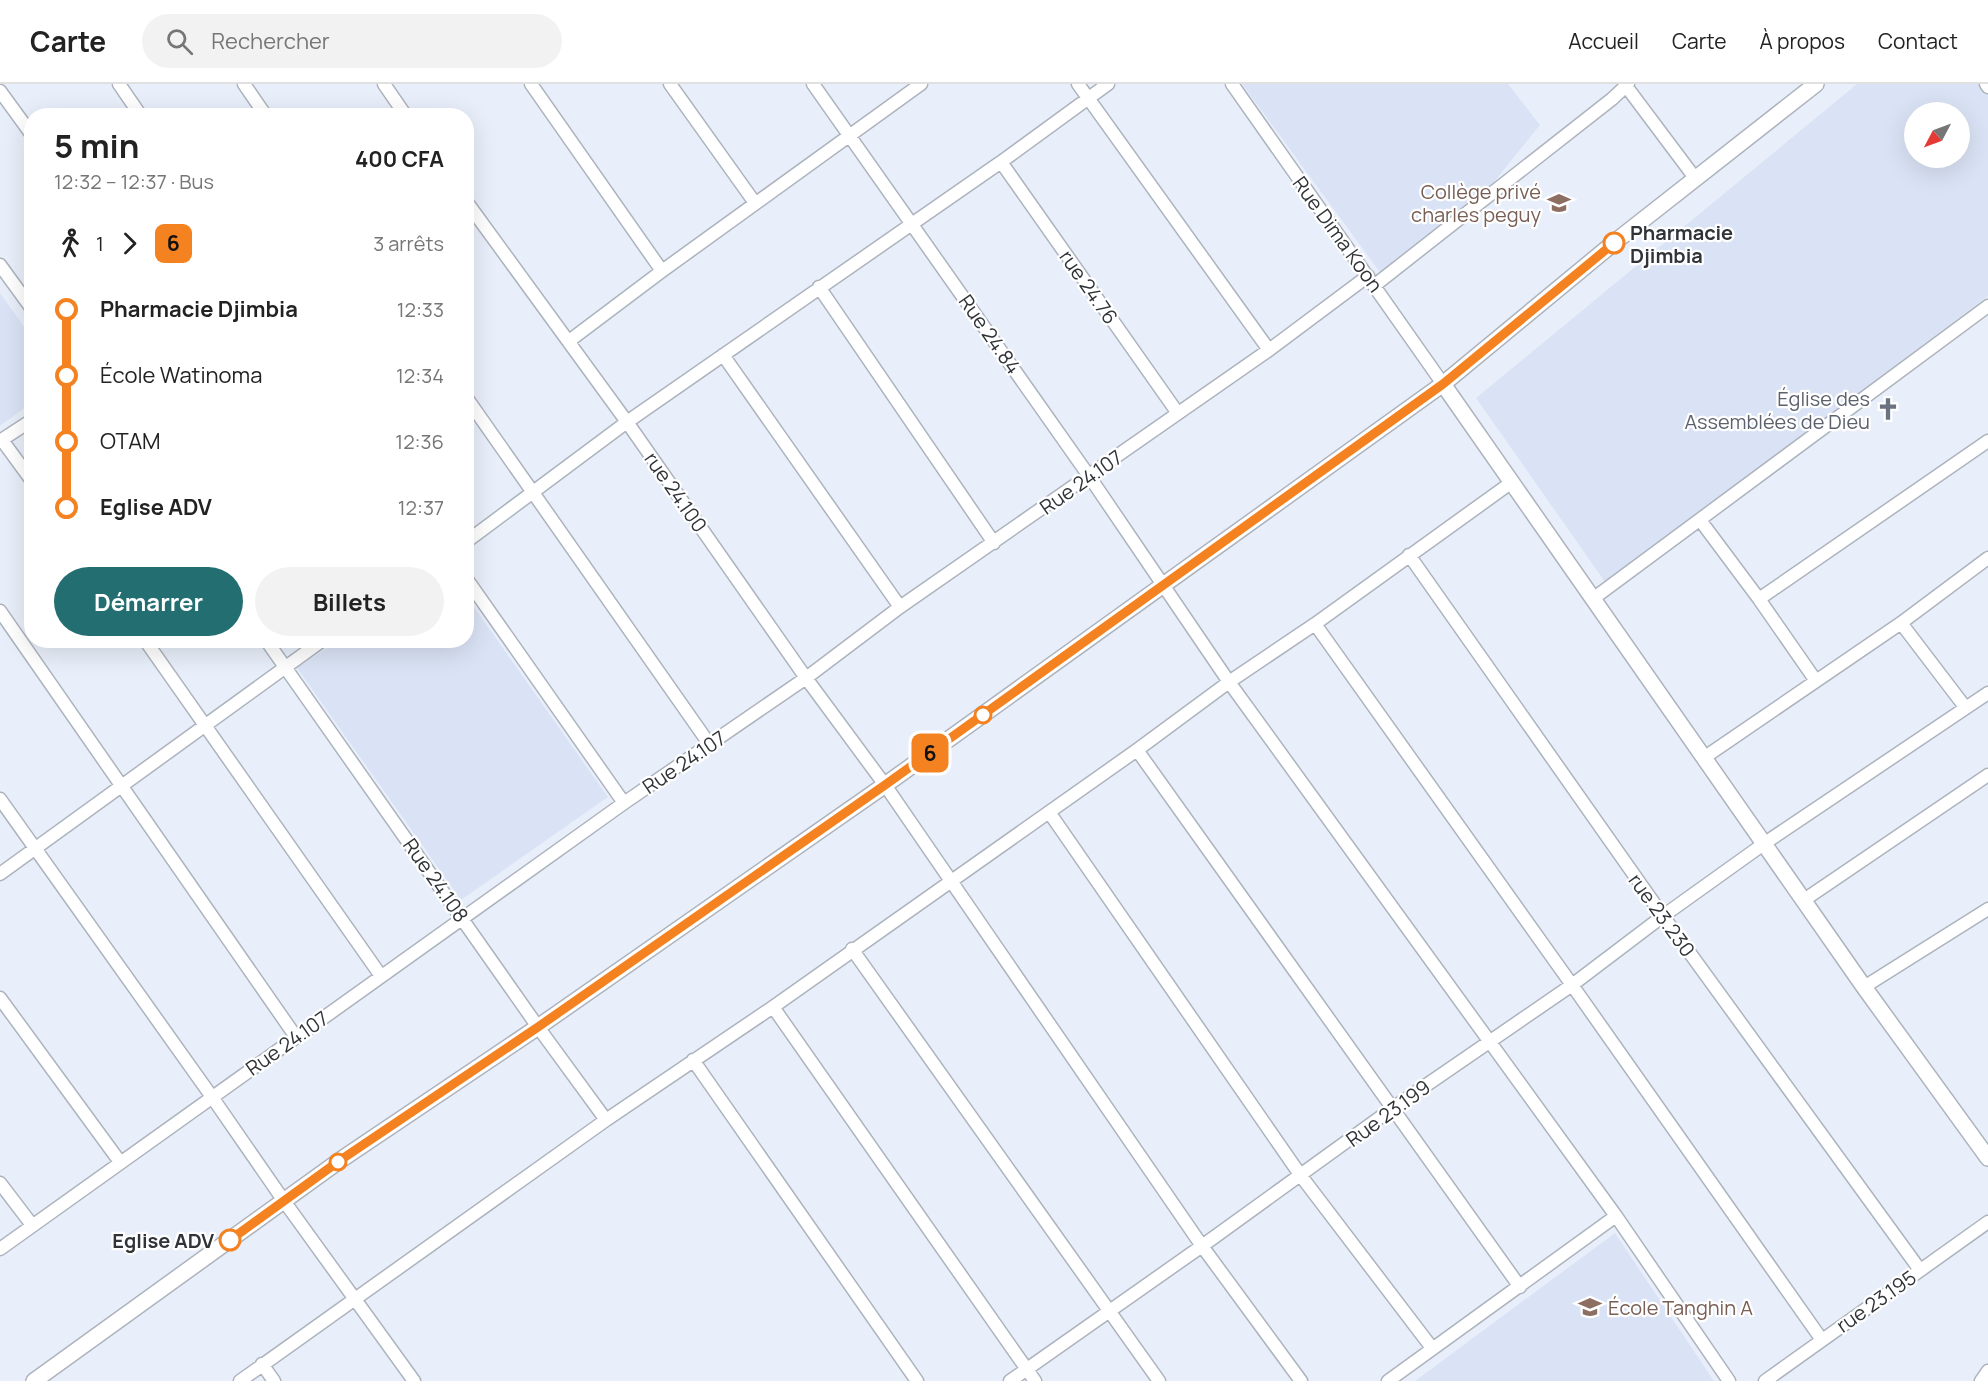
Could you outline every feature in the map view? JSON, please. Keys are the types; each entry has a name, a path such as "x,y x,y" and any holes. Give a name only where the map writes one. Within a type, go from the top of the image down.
{"street":[{"path":"119,84 136,108"},
{"path":"244,84 260,108"},
{"path":"384,84 400,108"},
{"path":"531,84 662,271"},
{"path":"670,84 755,203"},
{"name":"Rue 24.84","path":"813,84 1089,476 1229,682 1616,1216 1729,1381"},
{"path":"569,341 921,84"},
{"path":"1078,84 1269,350"},
{"path":"474,536 627,422 1001,162 1108,84"},
{"name":"Rue Dima Koon","path":"1232,84 1443,384"},
{"path":"34,1381 284,1201 885,785 1443,384 1616,241 1816,84"},
{"path":"1627,85 1695,178"},
{"name":"Rue 24.107","path":"0,1249 624,803 806,678 900,607 1177,412 1372,281 1627,85"},
{"path":"0,91 24,124"},
{"name":"rue 24.76","path":"1001,162 1177,412"},
{"name":"rue 24.100","path":"474,212 569,341 806,678 885,785 1202,1246 1300,1381"},
{"path":"0,265 24,298"},
{"path":"819,287 994,543"},
{"path":"1594,598 1988,306"},
{"path":"723,355 900,607"},
{"path":"1443,384 1864,987 1988,1158"},
{"path":"474,408 710,745"},
{"path":"24,425 1,440 24,470"},
{"path":"1759,599 1988,441"},
{"path":"240,1381 606,1120 773,1007 852,949 1137,750 1229,682 1315,624 1512,482"},
{"path":"1700,520 1816,681"},
{"name":"rue 23.230","path":"1409,555 1663,916 1920,1270"},
{"path":"1705,757 1902,623 1988,558"},
{"path":"474,589 624,803"},
{"path":"0,610 24,644"},
{"path":"1902,623 1965,707"},
{"path":"1315,624 1822,1340"},
{"path":"27,648 296,1037"},
{"path":"151,648 381,976"},
{"name":"Rue 24.108","path":"272,648 606,1120"},
{"path":"0,874 312,648"},
{"name":"Rue 23.199","path":"1010,1381 1301,1176 1393,1108 1572,985 1765,843 1988,693"},
{"path":"1137,750 1520,1287"},
{"path":"1804,900 1988,775"},
{"path":"0,799 414,1381"},
{"path":"1049,812 1301,1176 1432,1348"},
{"path":"1864,987 1987,911"},
{"path":"852,949 1159,1381"},
{"path":"0,998 120,1162"},
{"path":"773,1007 1035,1381"},
{"path":"693,1060 917,1381"},
{"path":"0,1183 32,1225"},
{"path":"1388,1381 1616,1216"},
{"name":"rue 23.195","path":"1765,1381 1988,1222"},
{"path":"262,1364 274,1381"},
{"path":"1981,1381 1988,1371"}],"shaded area":[{"path":"1242,84 1508,84 1540,125 1486,192 1382,275"},
{"path":"1857,84 1988,84 1988,296 1605,582 1476,398"},
{"path":"0,293 24,327 24,408 0,426"},
{"path":"474,607 608,797 461,900 297,668 327,648 474,648"},
{"name":"École Tanghin A","path":"1615,1233 1714,1381 1415,1381"}],"bus line":[{"name":"6","path":"230,1240 339,1161 538,1027 885,785 1443,384 1614,243"}],"place":[{"name":"Collège privé charles peguy","path":"1559,203"},
{"name":"Pharmacie Djimbia","path":"1614,243"},
{"name":"Église des Assemblées de Dieu","path":"1888,409"},
{"name":"Eglise ADV","path":"230,1240"},
{"name":"École Tanghin A","path":"1590,1307"}]}
